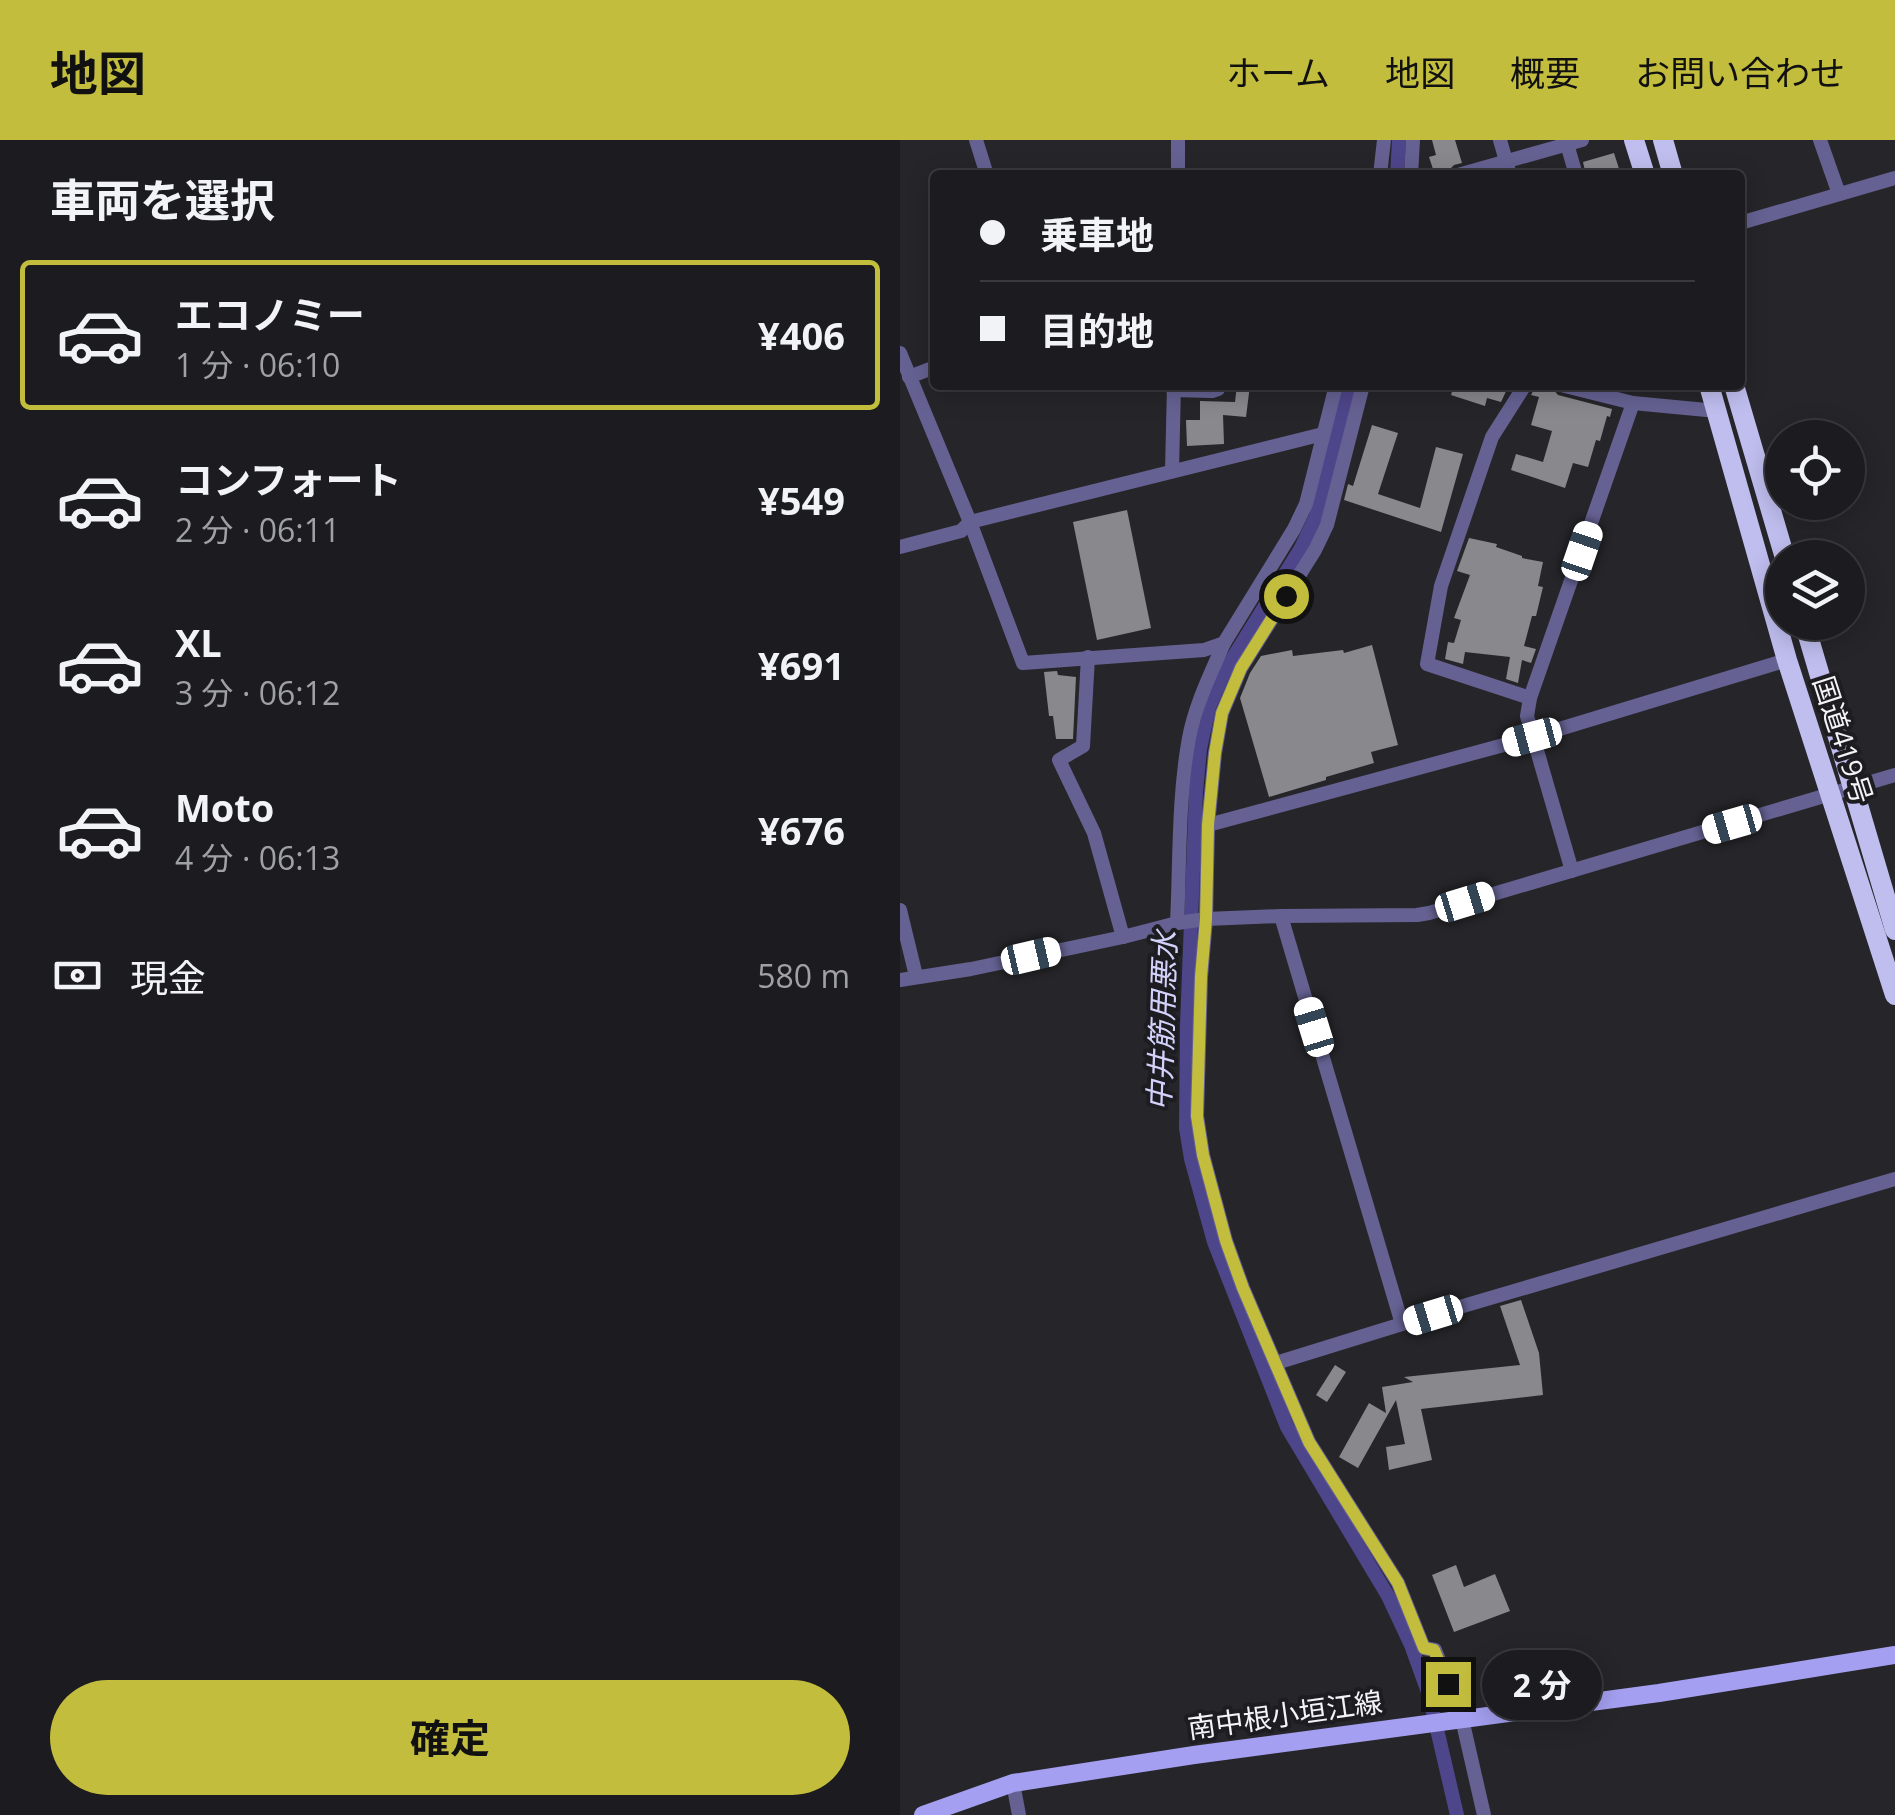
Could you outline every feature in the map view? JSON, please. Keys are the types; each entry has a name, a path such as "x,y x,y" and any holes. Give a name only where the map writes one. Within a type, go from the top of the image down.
{"highway":[{"path":"1634,140 1643,170"},
{"path":"1663,140 1672,170"},
{"name":"国道419号","path":"1711,390 1788,660 1895,995"},
{"path":"1735,390 1780,540"},
{"name":"国道419号","path":"1809,640 1895,930"}],"main road":[{"name":"南中根小垣江線","path":"924,1815 1013,1783 1424,1722 1659,1693 1895,1655"}],"street":[{"path":"976,140 985,170"},
{"path":"1178,140 1178,170"},
{"path":"1381,170 1384,140"},
{"path":"1411,170 1413,140"},
{"path":"1500,140 1508,168 1575,142 1576,170"},
{"path":"1820,140 1839,194"},
{"path":"1745,222 1895,178"},
{"path":"900,354 1023,663 1204,650 1224,643"},
{"path":"909,377 930,369"},
{"path":"1172,470 1174,390"},
{"path":"1177,923 1190,734 1224,643 1306,504 1335,390"},
{"path":"1363,390 1327,525 1241,668 1222,713 1208,825 1197,1116 1203,1155 1243,1288 1309,1442 1398,1583 1424,1648 1434,1650 1484,1815"},
{"path":"1522,390 1492,436 1442,586 1427,664 1530,698"},
{"path":"1581,390 1629,402 1717,411"},
{"path":"1572,870 1527,716 1630,390"},
{"path":"900,548 961,531 970,522 1323,434"},
{"path":"1248,605 1271,619"},
{"path":"1088,657 1083,746 1058,760 1094,833 1123,937"},
{"path":"1208,825 1532,737 1788,660"},
{"path":"900,910 908,978 971,969 1206,919 1417,916 1895,775"},
{"path":"1281,916 1402,1324"},
{"path":"1276,1363 1895,1179"},
{"path":"1013,1783 1018,1815"}],"building":[{"path":"1432,140 1455,140 1462,163 1449,170 1433,170 1429,157 1436,155"},
{"path":"1614,153 1619,170 1585,170 1583,162"},
{"path":"1236,390 1249,390 1246,417 1223,415 1224,444 1187,446 1186,420 1200,420 1200,401 1235,402"},
{"path":"1452,390 1507,390 1501,402 1487,398 1485,406 1451,395"},
{"path":"1534,390 1554,390 1558,395 1612,409 1588,467 1573,463 1565,488 1511,470 1516,454 1543,462 1552,431 1531,425 1539,397 1531,395"},
{"path":"1372,425 1398,433 1378,494 1420,508 1436,447 1463,454 1441,532 1344,500 1348,484 1353,486"},
{"path":"1127,510 1151,628 1097,640 1073,522"},
{"path":"1469,538 1543,562 1538,586 1543,587 1524,646 1536,649 1531,663 1522,660 1518,683 1506,679 1510,657 1465,652 1463,664 1445,659 1448,642 1454,643 1461,620 1454,618 1470,575 1457,571"},
{"path":"1372,645 1398,745 1371,752 1374,763 1269,797 1240,698 1261,656 1292,650 1293,656 1343,650 1344,653"},
{"path":"1057,671 1058,675 1076,677 1073,739 1056,739 1053,716 1049,716 1044,672"},
{"path":"1521,1300 1539,1353 1543,1395 1421,1409 1432,1460 1389,1470 1386,1447 1405,1444 1396,1400 1358,1468 1339,1457 1369,1403 1386,1413 1382,1387 1413,1382 1404,1377 1520,1365 1500,1306"},
{"path":"1335,1365 1346,1372 1327,1402 1316,1395"},
{"path":"1456,1565 1464,1587 1495,1574 1510,1611 1454,1632 1432,1575"}],"waterway":[{"name":"中井筋用悪水","path":"1397,170 1399,140"},
{"name":"中井筋用悪水","path":"1348,390 1316,516 1301,548 1224,672 1209,707 1196,792 1186,1128 1214,1242 1287,1427 1388,1596 1411,1645 1429,1695 1457,1815"}],"route":[{"path":"1286,596 1241,668 1222,713 1215,753 1208,825 1197,1116 1226,1241 1309,1442 1398,1583 1424,1648 1434,1650 1448,1684"}]}
